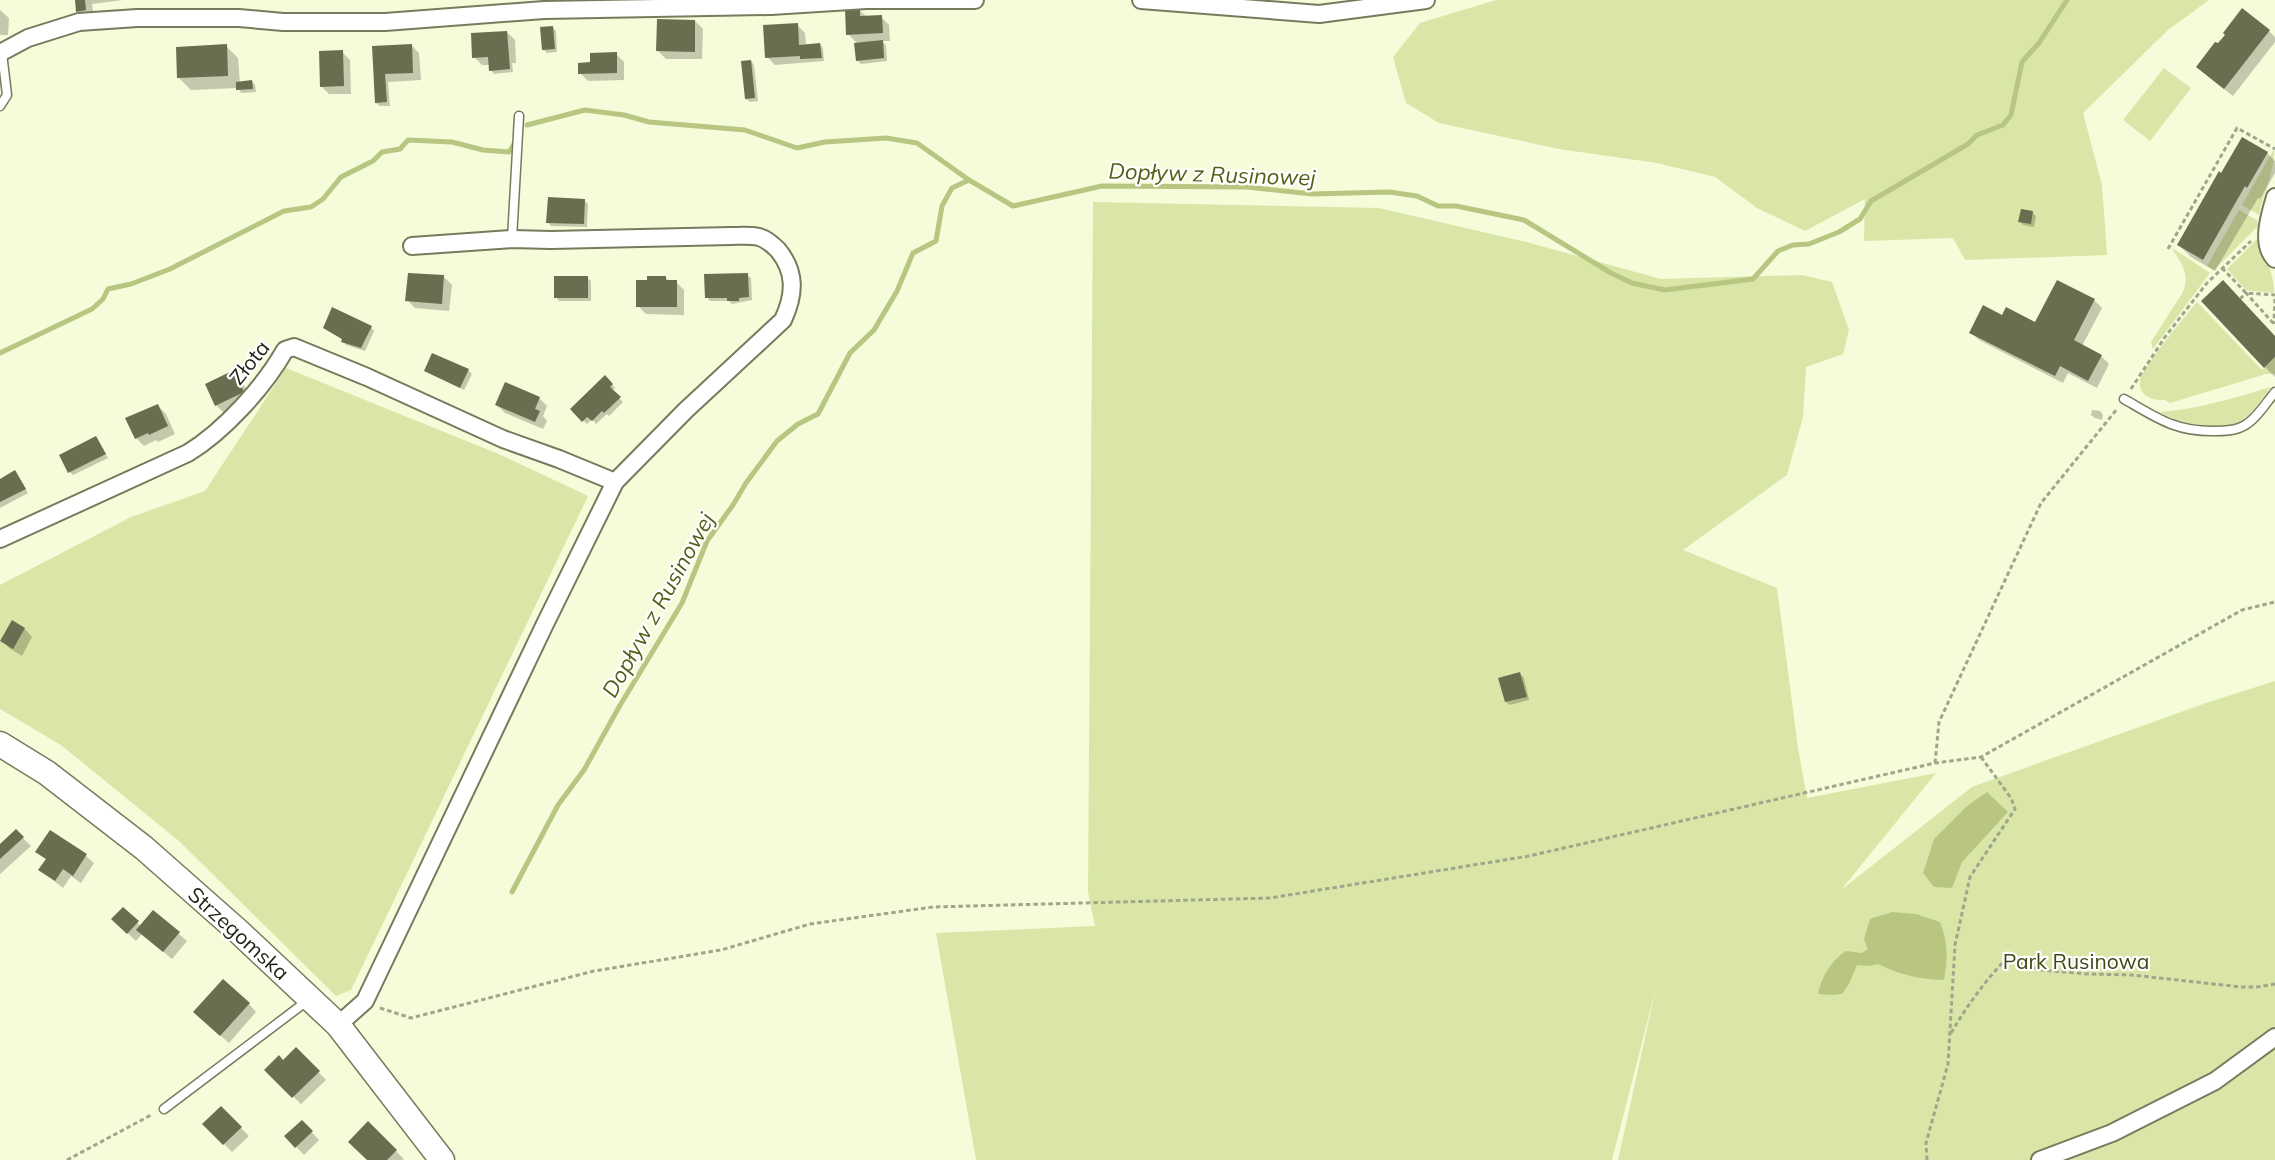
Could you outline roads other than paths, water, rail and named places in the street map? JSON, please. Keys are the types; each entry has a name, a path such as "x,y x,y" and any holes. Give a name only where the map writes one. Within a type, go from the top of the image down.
{"main road":[{"name":"Strzegomska","path":"0,744 47,773 144,848 238,931 338,1026 442,1160"}],"street":[{"path":"1,53 28,38 79,22 170,17 239,18 283,22 385,22 544,10 771,6 866,0 975,0"},
{"path":"1141,0 1319,14 1426,0"},
{"path":"2275,196 2266,226 2271,255 2275,259"},
{"path":"338,1026 364,1001 615,482 686,410 783,320 790,306 793,280 787,261 774,246 760,237 512,239 412,246"},
{"name":"Złota","path":"0,539 188,453 208,441 272,374 285,350 294,347 367,377 503,439 615,482"},
{"path":"2040,1160 2112,1133 2215,1081 2275,1037"}],"lane":[{"path":"0,106 8,95 1,53"},
{"path":"512,239 519,116"},
{"path":"2124,399 2175,427 2196,432 2228,431 2241,428 2260,411 2275,392"},
{"path":"164,1108 310,999"}],"waterway":[{"name":"Dopływ z Rusinowej","path":"512,892 558,805 584,770 682,603 707,541 777,441 798,424 818,414 850,353 874,330 897,291 913,253 936,241 942,206 952,188 969,180 1013,206 1102,186 1247,187 1312,194 1389,192 1417,196 1438,206 1456,206 1524,220 1611,273 1632,283 1665,290 1753,279 1778,251 1793,245 1809,244 1839,232 1860,219 1871,201 1968,144 1977,135 2003,125 2011,115 2022,62 2039,43 2067,0"},
{"path":"527,125 585,110 624,115 649,122 745,130 797,148 825,142 886,138 917,143 969,180"},
{"path":"0,353 92,309 103,299 108,289 131,284 170,269 284,211 311,207 323,199 341,177 373,161 382,152 400,149 408,140 452,142 483,150 509,152 514,144"}],"park label":[{"name":"Park Rusinowa","path":"2076,961"}]}
